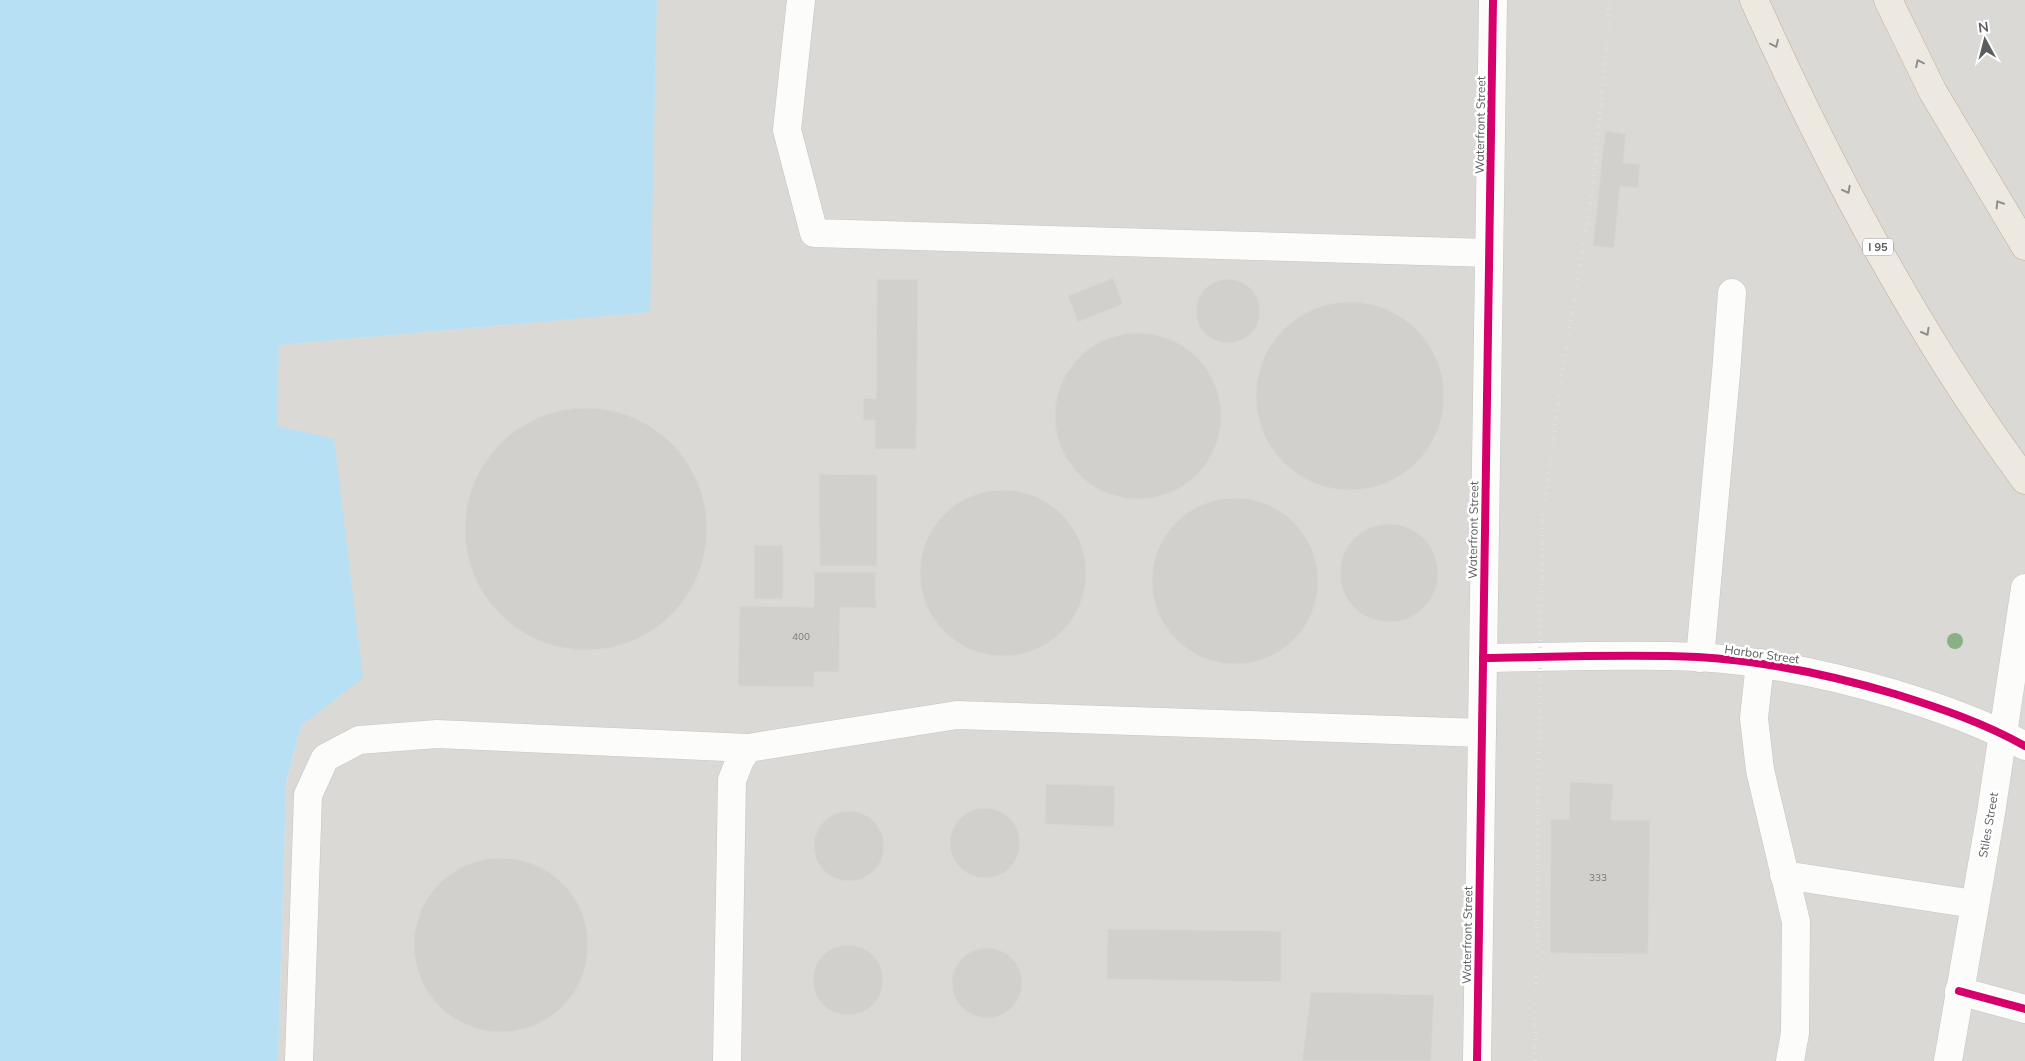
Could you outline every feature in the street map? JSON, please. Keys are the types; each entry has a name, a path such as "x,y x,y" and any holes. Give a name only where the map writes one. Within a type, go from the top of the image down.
{"highway":[{"name":"I 95","path":"1754,0 1814,128 1868,229 1931,340 2000,446 2025,480"},
{"path":"1888,0 1933,92 2025,246"}],"street":[{"path":"801,0 787,130 814,233 1489,253"},
{"name":"Waterfront Street","path":"1476,1061 1493,0"},
{"path":"1700,658 1732,293"},
{"name":"Stiles Street","path":"1948,1061 1974,904 2014,740 2025,588"},
{"name":"Harbor Street","path":"1482,658 1700,658 1760,663 1852,682 1945,709 2014,740"},
{"path":"1760,663 1754,718 1760,770 1796,922 1795,1033 1790,1061"},
{"path":"299,1061 308,795 325,758 359,740 437,734 748,748 957,715 1482,733"},
{"path":"727,1061 732,780 740,760 748,748"},
{"path":"1784,875 1974,904"},
{"path":"1959,991 2025,1009"}],"shaded area":[{"path":"657,0 2025,0 2025,1061 278,1061 286,784 301,726 362,678 276,426 279,345 649,312"}],"water":[{"path":"0,0 657,0 650,312 279,345 277,426 334,439 363,678 301,726 286,783 278,1061 0,1061"}],"building":[{"path":"1605,131 1626,134 1623,163 1640,164 1638,188 1620,186 1614,248 1593,246"},
{"path":"1113,278 1123,304 1078,322 1068,296"},
{"path":"877,279 918,279 916,449 875,449 875,420 863,420 863,398 876,399"},
{"path":"1222,279 1234,279 1251,288 1258,299 1260,311 1258,323 1251,334 1234,343 1222,343 1210,338 1201,329 1196,317 1196,305 1201,293 1210,284"},
{"path":"1341,302 1359,302 1377,306 1394,313 1410,323 1423,336 1437,360 1444,387 1444,405 1437,432 1423,456 1410,469 1394,479 1377,486 1359,490 1341,490 1323,486 1306,479 1290,469 1277,456 1267,440 1260,423 1256,405 1256,387 1260,369 1267,352 1277,336 1290,323 1306,313 1323,306"},
{"path":"1138,333 1162,337 1177,343 1202,364 1211,377 1217,392 1221,416 1217,440 1211,455 1190,480 1177,489 1162,495 1138,499 1114,495 1099,489 1074,468 1065,455 1059,440 1055,416 1059,392 1065,377 1086,352 1099,343 1114,337"},
{"path":"574,408 598,408 621,413 643,422 672,443 687,462 698,483 705,505 707,529 705,553 698,575 687,596 672,615 643,636 621,645 598,650 574,650 551,645 529,636 509,623 492,606 479,586 470,564 465,541 465,517 470,494 479,472 492,452 509,435 529,422 551,413"},
{"path":"819,474 877,475 877,566 820,566"},
{"path":"1003,490 1027,494 1042,500 1067,521 1076,534 1082,549 1086,573 1082,597 1076,612 1055,637 1042,646 1027,652 1003,656 979,652 964,646 939,625 930,612 924,597 920,573 924,549 930,534 951,509 964,500 979,494"},
{"path":"1235,498 1259,502 1274,508 1299,529 1308,542 1314,557 1318,581 1314,605 1308,620 1287,645 1274,654 1259,660 1235,664 1211,660 1196,654 1171,633 1162,620 1156,605 1152,581 1156,557 1162,542 1183,517 1196,508 1211,502"},
{"path":"1389,524 1408,528 1423,539 1434,554 1438,573 1434,592 1423,607 1408,618 1389,622 1370,618 1355,607 1344,592 1340,573 1344,554 1355,539 1370,528"},
{"path":"754,545 783,545 783,599 754,599"},
{"path":"814,572 876,572 876,608 840,607 839,672 814,672 814,687 738,686 740,606 814,607"},
{"path":"1570,782 1613,784 1611,820 1650,820 1648,954 1550,953 1551,819 1569,819"},
{"path":"1046,784 1115,786 1114,827 1045,824"},
{"path":"992,808 1005,814 1014,823 1018,829 1020,843 1018,857 1010,868 999,876 978,878 971,876 960,868 952,857 950,836 952,829 960,818 971,810"},
{"path":"856,811 869,817 878,826 882,832 884,846 882,860 874,871 863,879 842,881 835,879 824,871 816,860 814,839 816,832 824,821 835,813"},
{"path":"510,858 534,864 550,872 563,883 574,896 582,912 587,928 587,962 582,978 574,994 563,1007 550,1018 526,1029 510,1032 492,1032 476,1029 452,1018 428,994 415,962 414,936 417,920 428,896 452,872 484,859"},
{"path":"1108,929 1281,931 1281,982 1107,979"},
{"path":"855,945 868,951 877,960 881,966 883,980 881,994 873,1005 862,1013 841,1015 834,1013 823,1005 815,994 813,973 815,966 823,955 834,947"},
{"path":"994,948 1007,954 1016,963 1020,969 1022,983 1020,997 1012,1008 1001,1016 980,1018 973,1016 962,1008 954,997 952,976 954,969 962,958 973,950"},
{"path":"1311,992 1434,995 1431,1061 1302,1061"}],"railway":[{"path":"1535,1061 1543,516 1562,376 1593,186 1609,23 1608,0"}],"cycle path":[{"path":"1477,1061 1493,0"},
{"path":"1483,658 1671,656 1723,659 1773,665 1847,681 1912,699 1978,723 2025,746"},
{"path":"1959,991 2025,1009"}]}
